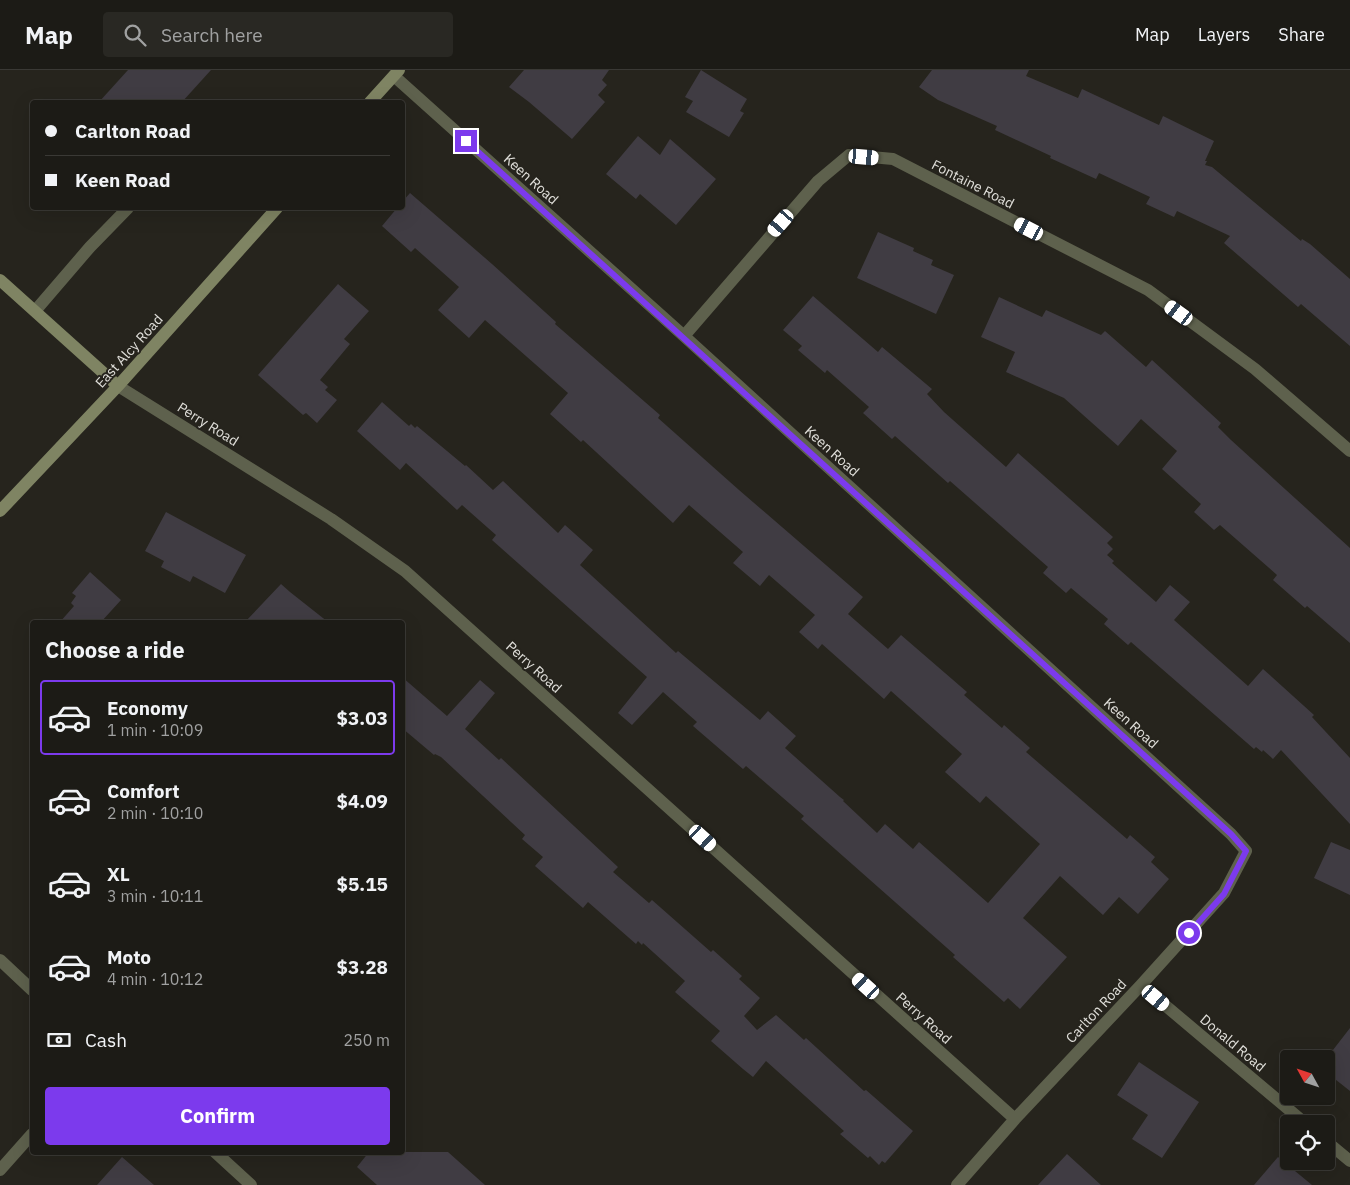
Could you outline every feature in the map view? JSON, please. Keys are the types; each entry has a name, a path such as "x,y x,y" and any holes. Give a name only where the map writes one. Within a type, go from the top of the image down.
{"street":[{"path":"372,100 396,73"},
{"name":"Keen Road","path":"396,73 1231,834 1246,851"},
{"name":"Fontaine Road","path":"684,336 818,180 849,155 893,159 1148,290 1255,369 1350,451"},
{"path":"34,311 90,247 126,210"},
{"name":"East Alcy Road","path":"0,511 118,386 275,210"},
{"name":"Perry Road","path":"0,280 118,386 331,519 406,571 1014,1119"},
{"name":"Carlton Road","path":"957,1185 1014,1119 1224,894 1246,851"},
{"path":"0,960 30,988"},
{"name":"Donald Road","path":"1141,985 1295,1115"},
{"path":"0,1170 30,1136"},
{"path":"1335,1148 1350,1161"},
{"path":"218,1155 252,1185"}],"building":[{"path":"128,70 211,70 184,100 101,100"},
{"path":"524,70 609,70 602,80 607,85 598,95 605,102 572,139 509,87"},
{"path":"701,70 747,99 740,111 744,113 729,137 686,112 693,101 685,97"},
{"path":"932,70 1029,70 1026,76 1078,98 1082,89 1159,125 1163,116 1214,141 1205,165 1212,167 1301,241 1302,239 1310,244 1350,279 1350,346 1301,304 1298,307 1224,243 1230,236 1177,211 1174,217 1146,204 1150,197 1099,173 1096,179 1050,158 1051,156 995,130 997,126 938,100 919,87"},
{"path":"638,136 660,155 670,139 716,179 676,225 640,194 636,199 606,174"},
{"path":"410,193 492,264 556,322 555,324 660,415 658,418 863,597 848,614 888,649 901,635 967,692 964,695 1002,728 1004,725 1030,748 1026,752 1127,839 1130,835 1155,857 1151,862 1169,879 1138,914 1119,897 1103,915 1060,876 1023,918 1067,957 1020,1009 1008,998 1004,1002 953,957 955,955 801,819 804,816 746,766 743,769 693,726 697,722 663,692 632,725 618,713 647,677 492,540 496,535 462,505 457,510 406,463 400,470 357,431 382,402 409,426 411,424 415,428 417,426 466,465 493,490 503,481 558,533 565,525 593,550 580,565 676,653 678,651 760,720 768,711 796,736 785,748 844,800 877,833 885,824 913,849 919,842 988,903 1040,844 986,796 980,803 945,772 962,754 891,691 884,699 822,644 818,649 799,632 815,615 769,575 760,586 733,563 743,552 689,505 673,523 583,440 581,442 550,414 568,393 485,320 469,338 438,310 459,287 415,248 411,252 382,226 395,210 405,210 405,199"},
{"path":"878,232 914,248 913,251 933,260 931,265 954,275 936,314 857,278"},
{"path":"338,284 369,311 344,339 350,344 320,380 328,387 325,390 337,400 317,423 306,413 303,415 258,375"},
{"path":"813,296 878,352 882,347 932,389 927,394 944,412 1006,467 1018,453 1113,537 1107,543 1113,549 1107,555 1114,561 1112,563 1156,602 1170,585 1190,602 1174,620 1248,686 1263,669 1314,715 1312,717 1350,758 1350,824 1281,750 1273,759 1263,750 1262,752 1256,747 1254,749 1131,642 1128,645 1104,624 1108,619 1071,588 1066,593 1043,573 1048,567 950,481 948,483 895,436 892,439 863,413 869,407 827,370 825,373 798,350 802,346 783,330"},
{"path":"999,297 1042,317 1046,310 1101,335 1105,331 1146,367 1152,360 1221,423 1218,427 1231,440 1350,548 1350,643 1273,580 1277,575 1220,525 1214,530 1194,512 1201,504 1162,469 1177,451 1141,419 1118,446 1064,398 1006,372 1015,352 981,337"},
{"path":"166,512 246,555 225,593 193,576 190,582 161,567 164,561 145,551"},
{"path":"90,572 121,600 103,620 62,620 74,606 71,603 76,596 72,593"},
{"path":"281,584 325,620 247,620"},
{"path":"405,680 447,716 480,680 495,693 465,729 499,760 501,758 618,867 613,872 649,903 652,900 711,952 713,950 742,976 739,979 760,998 744,1016 757,1030 776,1015 804,1040 806,1038 864,1091 866,1090 913,1131 885,1163 882,1161 879,1165 840,1134 844,1131 766,1061 753,1077 711,1041 720,1031 675,992 685,981 643,943 642,945 638,941 636,944 588,902 583,908 535,866 543,857 522,839 525,835 441,757 434,755 405,731"},
{"path":"1331,842 1350,850 1350,895 1314,878"},
{"path":"1350,1028 1350,1091 1335,1079 1335,1050 1333,1050"},
{"path":"1139,1062 1199,1102 1162,1158 1132,1139 1148,1115 1117,1095"},
{"path":"405,1152 448,1152 485,1185 377,1185 357,1167 367,1155 405,1155"},
{"path":"1067,1154 1101,1185 1038,1185"},
{"path":"122,1157 154,1185 97,1185"},
{"path":"1278,1157 1280,1159 1280,1170 1294,1170 1312,1185 1254,1185"}],"route":[{"path":"466,141 684,336 1231,834 1246,851 1224,894 1189,933"}]}
